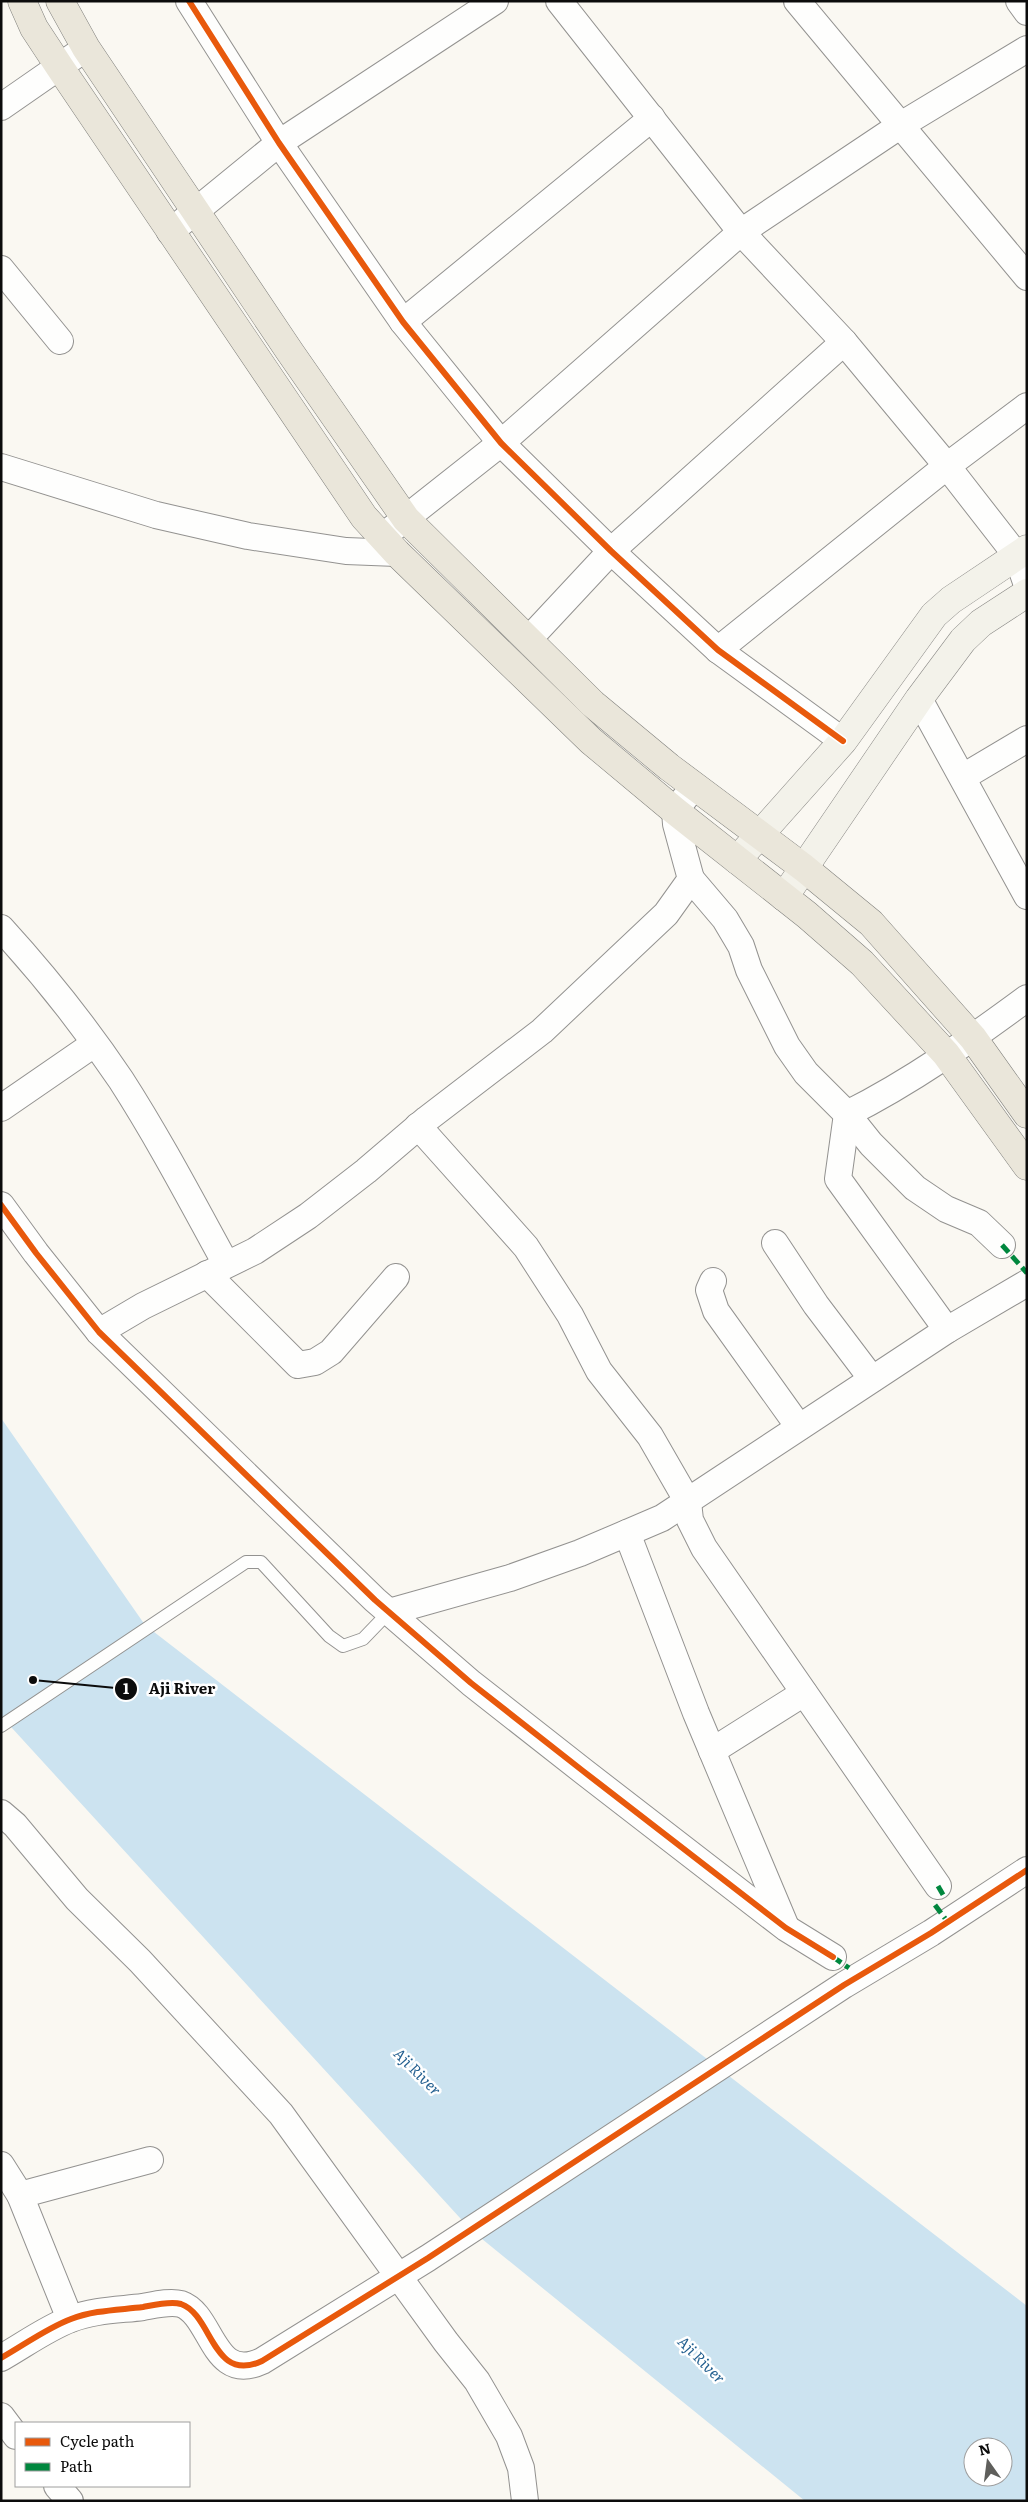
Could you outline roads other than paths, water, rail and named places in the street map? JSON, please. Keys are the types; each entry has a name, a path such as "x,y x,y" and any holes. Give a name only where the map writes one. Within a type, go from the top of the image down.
{"main road":[{"path":"22,1 34,28 170,232 335,476 389,545 591,740 675,812 784,897 862,963 946,1054 1027,1166"},
{"path":"60,1 86,48 195,212 406,519 528,640 624,731 804,868 871,923 973,1038 1027,1114"}],"street":[{"path":"189,1 279,143 402,322 501,443 611,551 718,650 843,741"},
{"path":"170,232 279,143 495,1"},
{"path":"559,1 741,232 844,342 1022,553 1027,585"},
{"path":"797,1 1027,277"},
{"path":"1018,1 1027,12"},
{"path":"4,99 86,48"},
{"path":"1,466 156,515 248,536 346,551 389,545 406,519 501,443 741,232 901,125 1027,49"},
{"path":"402,322 652,118"},
{"path":"1,269 60,341"},
{"path":"528,640 611,551 844,342"},
{"path":"718,650 947,466 1027,406"},
{"path":"737,860 843,741 934,615 951,600 1022,553"},
{"path":"784,897 919,699 963,640 981,623 1027,593"},
{"path":"919,699 1027,896"},
{"path":"963,777 1027,739"},
{"path":"694,786 675,812 676,824 691,879 725,919 741,946 750,970 787,1046 806,1073 847,1114 872,1144 915,1188 946,1209 979,1223 1002,1245"},
{"path":"99,1332 143,1306 256,1250 308,1216 418,1126 542,1030 666,914 691,879"},
{"path":"1,928 28,957 120,1080 165,1153 216,1269 298,1365 315,1362 331,1352 396,1277"},
{"path":"847,1114 876,1100 973,1038 1027,998"},
{"path":"1,1108 94,1044"},
{"path":"847,1114 838,1179 946,1330"},
{"path":"418,1126 526,1247 570,1315 599,1371 650,1436 688,1502 690,1520 704,1548 938,1886"},
{"path":"1,1205 36,1253 99,1332 389,1612 471,1683 786,1928 833,1957"},
{"path":"775,1243 816,1305 872,1379"},
{"path":"713,1281 708,1290 716,1311 799,1427"},
{"path":"389,1612 510,1578 580,1553 662,1518 799,1427 850,1396 872,1379 946,1330 1027,1283"},
{"path":"627,1533 670,1648 786,1928"},
{"path":"712,1750 804,1693"},
{"path":"1,1813 15,1825 77,1899 140,1961 281,2114 398,2276 477,2381 509,2436 521,2468 525,2501"},
{"path":"1,2358 70,2319 87,2314 174,2303 182,2304 190,2310 225,2359 239,2365 252,2366 428,2258 844,1986 931,1933 1027,1870"},
{"path":"20,2195 150,2160"},
{"path":"1,2165 20,2195 70,2319"},
{"path":"1,2416 15,2435"},
{"path":"59,2487 70,2501"}],"lane":[{"path":"1,1726 246,1562 261,1562 329,1636 343,1646 363,1639 389,1612"}],"water":[{"path":"1,1418 145,1625 1027,2306 1027,2501 805,2501 471,2230 1,1716"}],"place":[{"name":"Aji River","path":"33,1680"}]}
